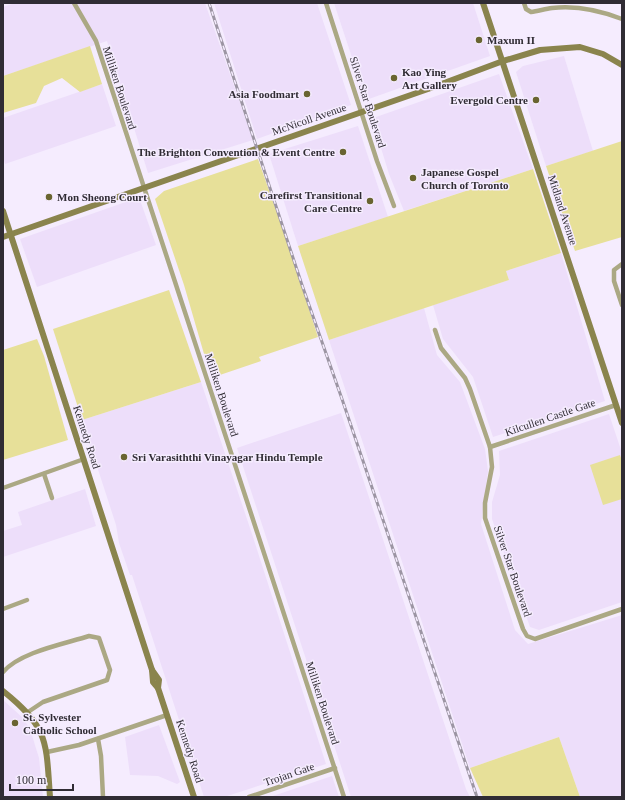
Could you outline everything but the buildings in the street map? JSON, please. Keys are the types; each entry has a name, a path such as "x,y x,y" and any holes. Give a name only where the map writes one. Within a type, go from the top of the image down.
{"main road":[{"name":"Midland Avenue","path":"483,3 622,423"},
{"name":"McNicoll Avenue","path":"3,236 361,112 503,61 550,48 580,47 603,54 622,65"},
{"name":"Kennedy Road","path":"3,211 152,670 152,677 158,688 194,797"},
{"path":"3,691 28,712 42,734 47,752 50,797"}],"street":[{"name":"Milliken Boulevard","path":"74,3 96,41 344,797"},
{"name":"Silver Star Boulevard","path":"326,3 361,112 394,206"},
{"path":"524,3 526,8 531,12 550,8 579,8 606,13 622,19"},
{"path":"622,264 614,270 613,278 622,305"},
{"name":"Silver Star Boulevard","path":"435,330 441,348 465,378 490,447 492,467 485,503 485,518 523,629 527,636 535,639 622,609"},
{"name":"Kilcullen Castle Gate","path":"490,447 616,405"},
{"path":"3,488 84,460"},
{"path":"44,474 52,498"},
{"path":"3,609 27,600"},
{"path":"3,672 11,663 24,657 89,636 99,638 110,670 107,680 43,702 28,712"},
{"path":"47,752 98,739 167,715"},
{"path":"98,739 101,756 102,797"},
{"name":"Trojan Gate","path":"250,797 335,768"}],"shaded area":[{"path":"15,3 205,3 253,140 148,173 107,41 3,76 3,7"},
{"path":"214,3 317,3 351,105 257,139"},
{"path":"334,3 473,3 490,56 366,100"},
{"path":"90,46 102,84 80,92 62,78 44,86 36,103 3,113 3,76"},
{"path":"564,56 593,151 546,166 516,72 523,66"},
{"path":"499,74 533,169 404,211 389,174 373,122 376,117"},
{"path":"102,84 116,126 5,164 3,157 3,118"},
{"path":"358,126 388,217 298,246 269,154"},
{"path":"622,141 622,237 575,251 546,166"},
{"path":"258,159 290,250 318,337 259,357 261,361 211,378 184,285 155,199 164,191"},
{"path":"533,169 561,253 506,271 509,280 329,340 298,246"},
{"path":"137,198 140,200 156,245 37,287 20,239"},
{"path":"561,253 605,401 493,437 473,377 443,339 433,305 509,280 506,271"},
{"path":"169,290 201,382 82,420 53,329"},
{"path":"424,308 437,355 460,382 485,449 488,471 481,524 515,630 528,644 622,615 622,797 580,797 559,737 470,768 329,340"},
{"path":"37,339 44,356 68,440 3,460 3,350"},
{"path":"201,382 326,764 224,797 204,797 132,575 130,575 119,543 116,525 82,420"},
{"path":"341,413 466,789 470,797 351,797 237,448"},
{"path":"609,414 622,453 622,602 539,630 530,627 492,519 492,502 500,475 499,451"},
{"path":"620,455 622,461 622,499 603,505 590,465"},
{"path":"85,489 96,526 3,557 3,531 22,525 18,512"},
{"path":"3,700 23,718 30,729 39,758 43,797 3,797"},
{"path":"159,725 180,782 177,784 158,776 130,775 125,737"},
{"path":"559,737 580,797 483,797 470,768"},
{"path":"332,776 339,797 270,797"}],"railway":[{"path":"209,3 302,285 477,797"}],"place":[{"name":"Maxum II","path":"479,40"},
{"name":"Kao Ying Art Gallery","path":"394,78"},
{"name":"Asia Foodmart","path":"307,94"},
{"name":"Evergold Centre","path":"536,100"},
{"name":"The Brighton Convention & Event Centre","path":"343,152"},
{"name":"Japanese Gospel Church of Toronto","path":"413,178"},
{"name":"Mon Sheong Court","path":"49,197"},
{"name":"Carefirst Transitional Care Centre","path":"370,201"},
{"name":"Sri Varasiththi Vinayagar Hindu Temple","path":"124,457"},
{"name":"St. Sylvester Catholic School","path":"15,723"}]}
